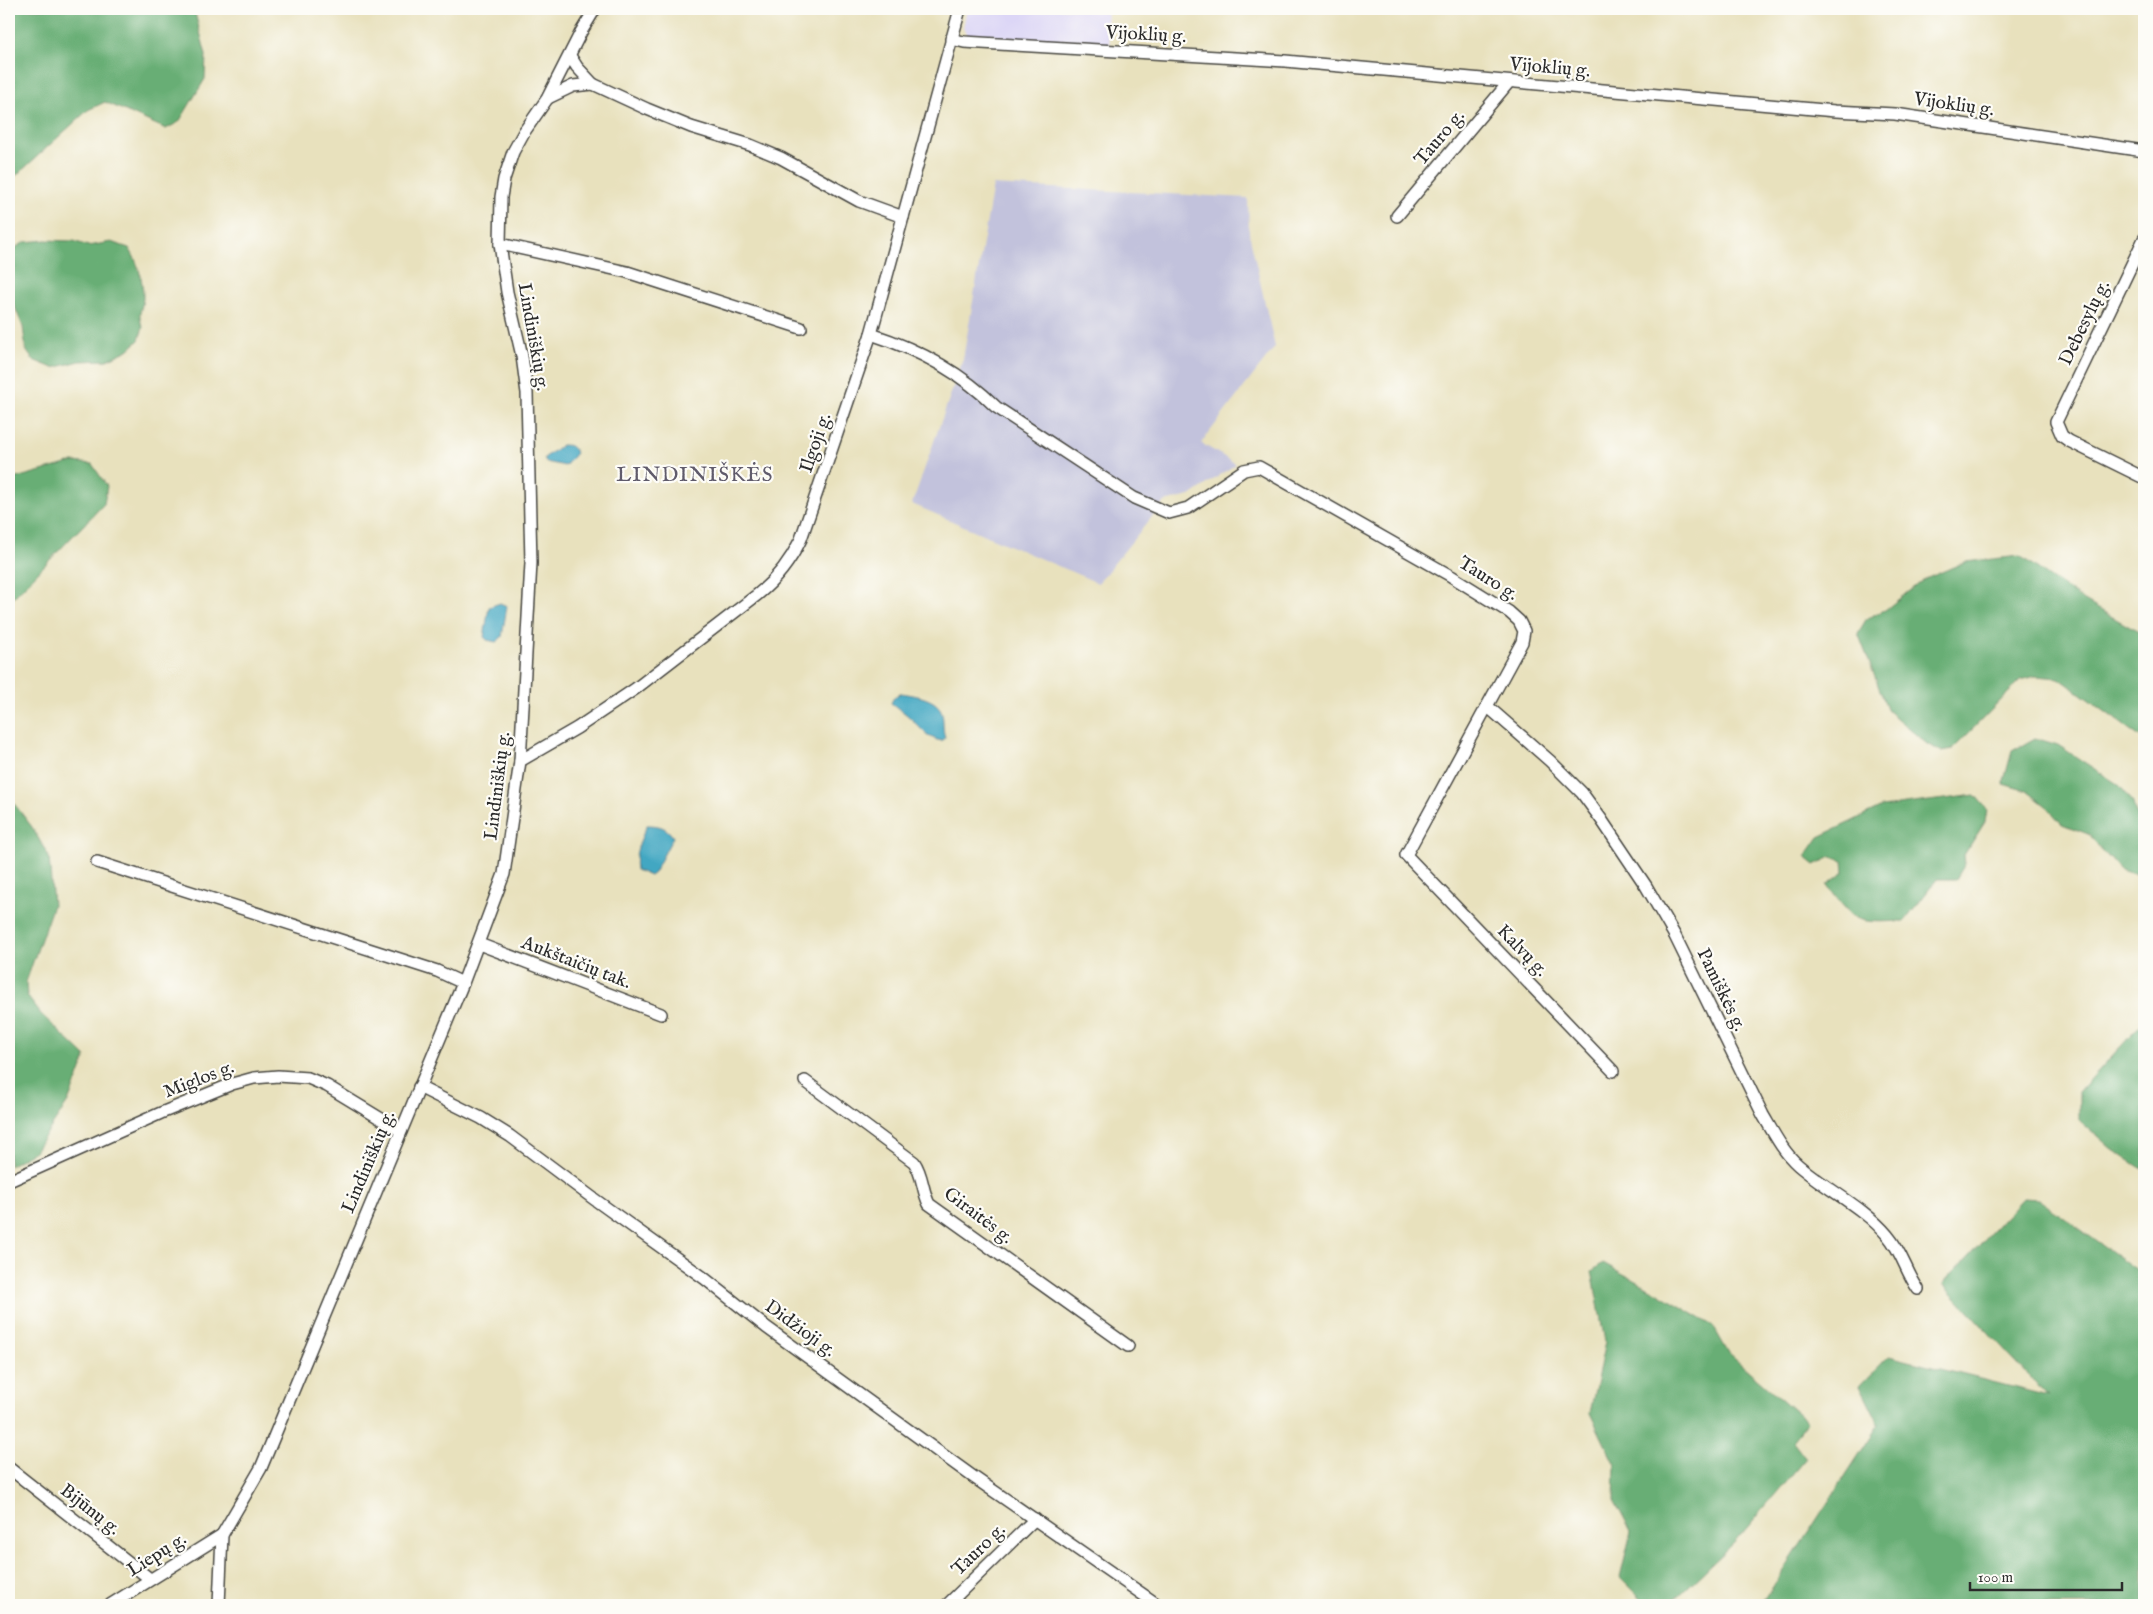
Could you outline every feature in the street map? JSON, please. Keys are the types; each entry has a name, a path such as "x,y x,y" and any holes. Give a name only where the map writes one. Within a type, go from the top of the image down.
{"street":[{"name":"Lindiniškių g.","path":"222,1536 261,1468 479,944 504,874 520,761 531,563 527,392 522,356 507,292 500,244 501,197 513,152 524,132 547,99 570,56 580,32 595,9"},
{"name":"Ilgoji g.","path":"520,761 577,728 635,689 757,595 781,573 801,540 871,334 960,9"},
{"name":"Vijoklių g.","path":"951,39 964,42 1285,61 1835,111 1895,114 2144,151"},
{"path":"570,56 577,67 593,84 691,127 750,145 780,158 859,201 903,217"},
{"name":"Tauro g.","path":"1397,216 1509,82"},
{"path":"547,99 573,86 593,84"},
{"name":"Debesylų g.","path":"2144,239 2056,422 2062,436 2069,441 2144,478"},
{"path":"500,244 627,272 801,328"},
{"name":"Tauro g.","path":"871,334 953,371 978,388 996,406 1134,498 1169,513 1188,508 1244,470 1259,467 1336,513 1451,576 1509,612 1519,622 1524,632 1522,642 1406,855"},
{"name":"Pamiškės g.","path":"1487,706 1550,760 1582,793 1636,871 1675,936 1763,1115 1778,1141 1797,1164 1859,1210 1888,1236 1897,1248 1911,1279 1918,1289"},
{"name":"Kalvų g.","path":"1406,855 1613,1071"},
{"path":"97,862 437,971 463,982"},
{"name":"Aukštaičių tak.","path":"479,944 661,1014"},
{"name":"Miglos g.","path":"9,1181 170,1109 232,1084 254,1078 278,1076 308,1078 327,1086 401,1131"},
{"name":"Giraitės g.","path":"805,1081 914,1162 921,1172 923,1192 929,1204 1128,1346"},
{"name":"Didžioji g.","path":"419,1087 481,1118 510,1136 704,1278 766,1327 972,1476 1158,1605"},
{"name":"Bijūnų g.","path":"9,1468 150,1579"},
{"name":"Tauro g.","path":"948,1605 1035,1519"},
{"path":"219,1605 222,1536"},
{"name":"Liepų g.","path":"110,1605 222,1536"}],"shaded area":[{"path":"967,9 1106,9 1110,46 973,39 968,36 963,28"},
{"path":"993,185 1248,198 1249,233 1275,347 1201,443 1236,464 1190,496 1164,502 1098,583 912,504 963,359"}],"green space":[{"path":"9,9 194,9 206,55 205,79 179,122 166,129 105,102 88,110 9,180"},
{"path":"45,240 74,241 88,246 111,242 129,248 141,277 143,301 140,318 143,327 139,340 128,350 107,360 80,361 53,368 33,360 26,350 23,327 9,292 9,255 13,249 25,242"},
{"path":"73,462 92,464 107,486 104,504 9,602 9,480"},
{"path":"2020,556 2081,599 2144,635 2144,740 2059,678 2036,676 2021,680 1953,749 1941,751 1927,744 1888,711 1858,633 1867,618 1885,610 1923,580 1965,562"},
{"path":"2035,738 2058,745 2119,785 2133,802 2144,848 2144,861 2135,874 2120,870 2088,834 2062,824 2045,805 2027,791 2003,784 2012,751"},
{"path":"1975,795 1987,809 1985,822 1964,855 1965,864 1956,879 1937,879 1905,921 1873,922 1856,918 1844,907 1827,885 1844,872 1843,861 1831,857 1815,865 1805,857 1819,837 1882,807"},
{"path":"9,797 32,827 49,857 53,905 26,982 27,996 41,1014 86,1057 68,1102 35,1151 9,1166"},
{"path":"2144,1021 2144,1170 2113,1150 2079,1120 2079,1092"},
{"path":"2023,1198 2038,1199 2144,1275 2144,1605 1761,1605 1879,1424 1860,1386 1889,1356 2048,1396 1943,1284"},
{"path":"1603,1263 1657,1292 1713,1326 1729,1354 1808,1422 1793,1441 1806,1458 1734,1543 1669,1605 1648,1605 1620,1577 1631,1532 1614,1500 1615,1465 1590,1413 1605,1342 1592,1271"}],"water":[{"path":"562,445 571,446 576,453 565,466 546,462 544,458"},
{"path":"500,603 507,606 502,637 496,642 487,640 484,637 489,607"},
{"path":"901,693 925,698 940,708 943,716 945,737 942,741 931,737 891,703 894,697"},
{"path":"647,825 662,827 673,837 654,873 650,876 636,870 635,864 638,847"}],"district":[{"name":"LINDINIŠKĖS","path":"695,475"}]}
